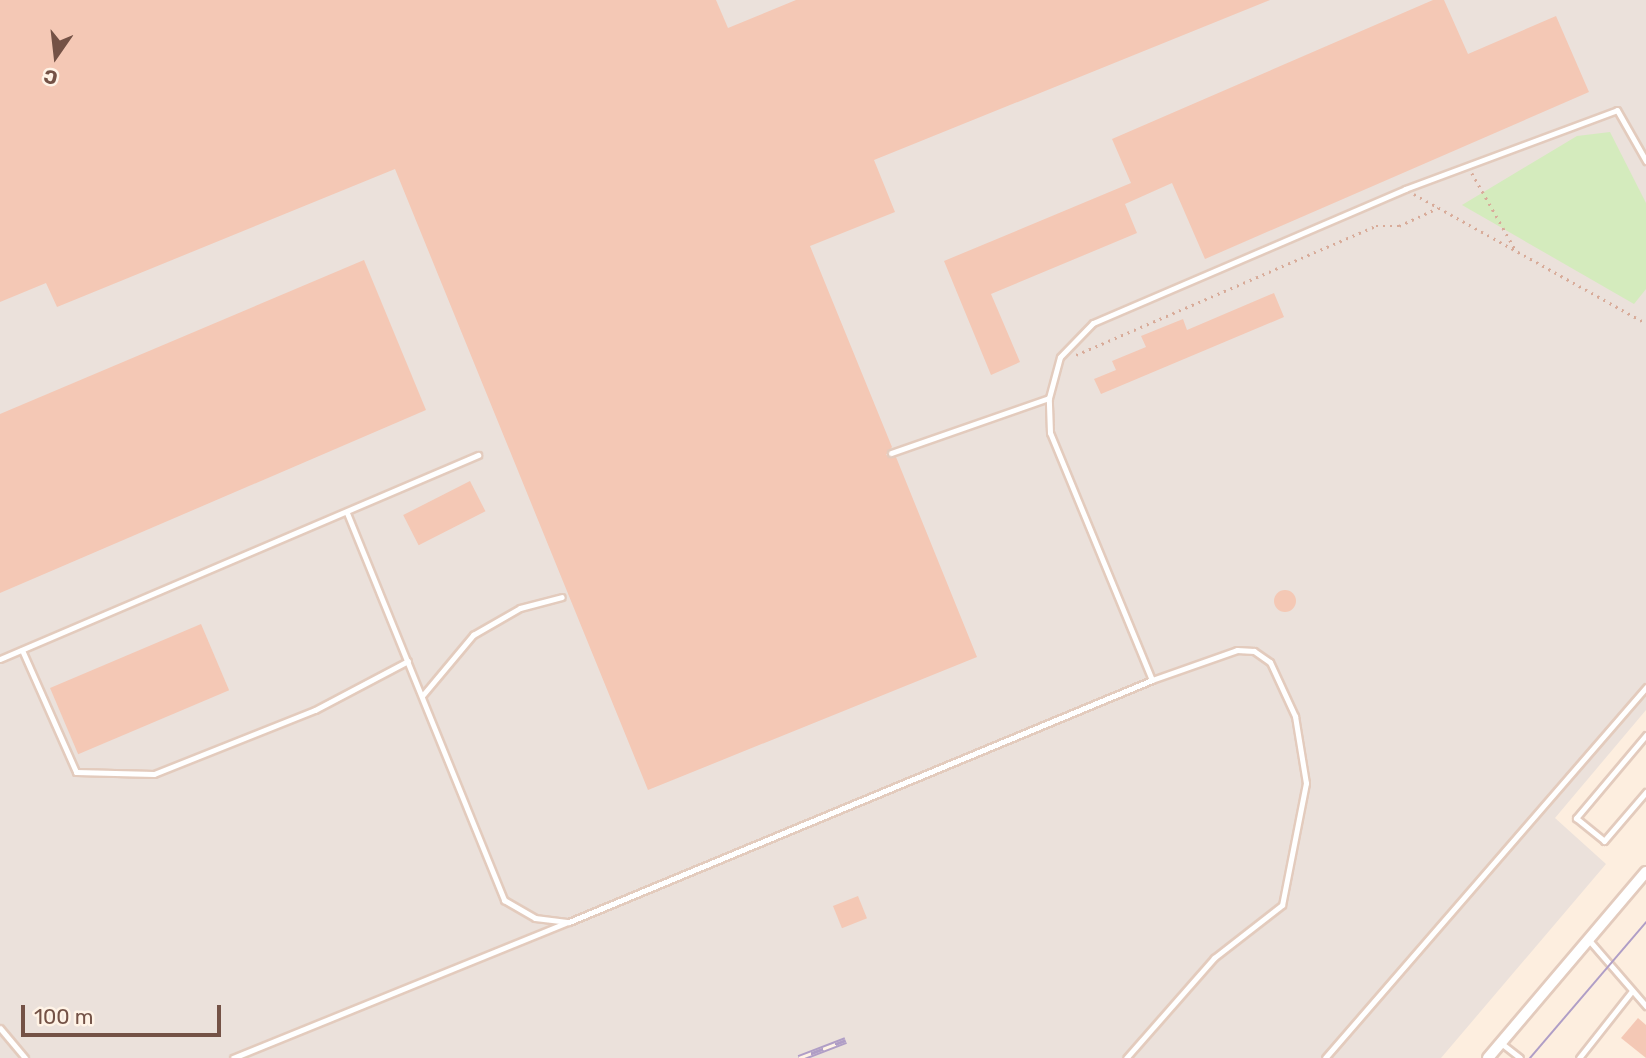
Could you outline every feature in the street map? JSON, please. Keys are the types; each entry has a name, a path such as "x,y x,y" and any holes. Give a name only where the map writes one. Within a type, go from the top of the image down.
{"street":[{"path":"1488,1058 1646,872"}],"lane":[{"path":"1152,680 1050,433 1049,398 1059,362 1093,323 1405,189 1617,110 1646,160"},
{"path":"891,453 1049,398"},
{"path":"0,659 478,455"},
{"path":"347,513 504,900 535,918 569,922"},
{"path":"422,696 473,635 520,608 562,597"},
{"path":"22,650 76,772 154,774 316,710 408,661"},
{"path":"233,1058 1152,680 1237,650 1254,650 1270,662 1295,716 1306,783 1282,905 1214,958 1126,1058"},
{"path":"1325,1058 1646,687"},
{"path":"1646,735 1576,817 1604,841 1646,792"},
{"path":"1579,1058 1632,991 1632,983 1588,939"},
{"path":"1632,991 1646,1006"},
{"path":"0,1028 24,1058"},
{"path":"1501,1043 1520,1058"}],"path":[{"path":"1468,166 1515,249"},
{"path":"1405,189 1646,323"},
{"path":"1059,362 1376,226 1399,226 1438,208"}],"shaded area":[{"path":"0,0 1646,0 1646,710 1555,818 1606,864 1441,1058 0,1058"}],"green space":[{"path":"1610,132 1646,203 1646,289 1634,304 1462,205 1577,136"}],"building":[{"path":"0,0 716,0 728,28 796,0 1270,0 874,160 895,212 810,246 892,447 886,455 896,457 977,657 648,790 395,169 57,307 46,283 0,302"},
{"path":"1433,0 1444,0 1468,54 1556,16 1589,92 1205,259 1172,183 1125,204 1137,233 991,294 1020,362 991,375 944,261 1131,183 1112,139"},
{"path":"364,260 426,410 0,593 0,414"},
{"path":"1274,293 1284,317 1101,394 1094,379 1116,370 1112,361 1146,347 1141,336 1183,319 1187,330"},
{"path":"470,481 485,511 419,545 403,515"},
{"path":"1285,590 1293,593 1296,601 1293,609 1285,612 1277,609 1274,601 1277,593"},
{"path":"201,624 229,690 78,754 50,688"},
{"path":"858,896 867,918 842,928 833,906"},
{"path":"1638,1018 1646,1025 1646,1058 1621,1038"}],"tram line":[{"path":"1530,1058 1646,922"}],"railway":[{"path":"799,1058 846,1040"}]}
